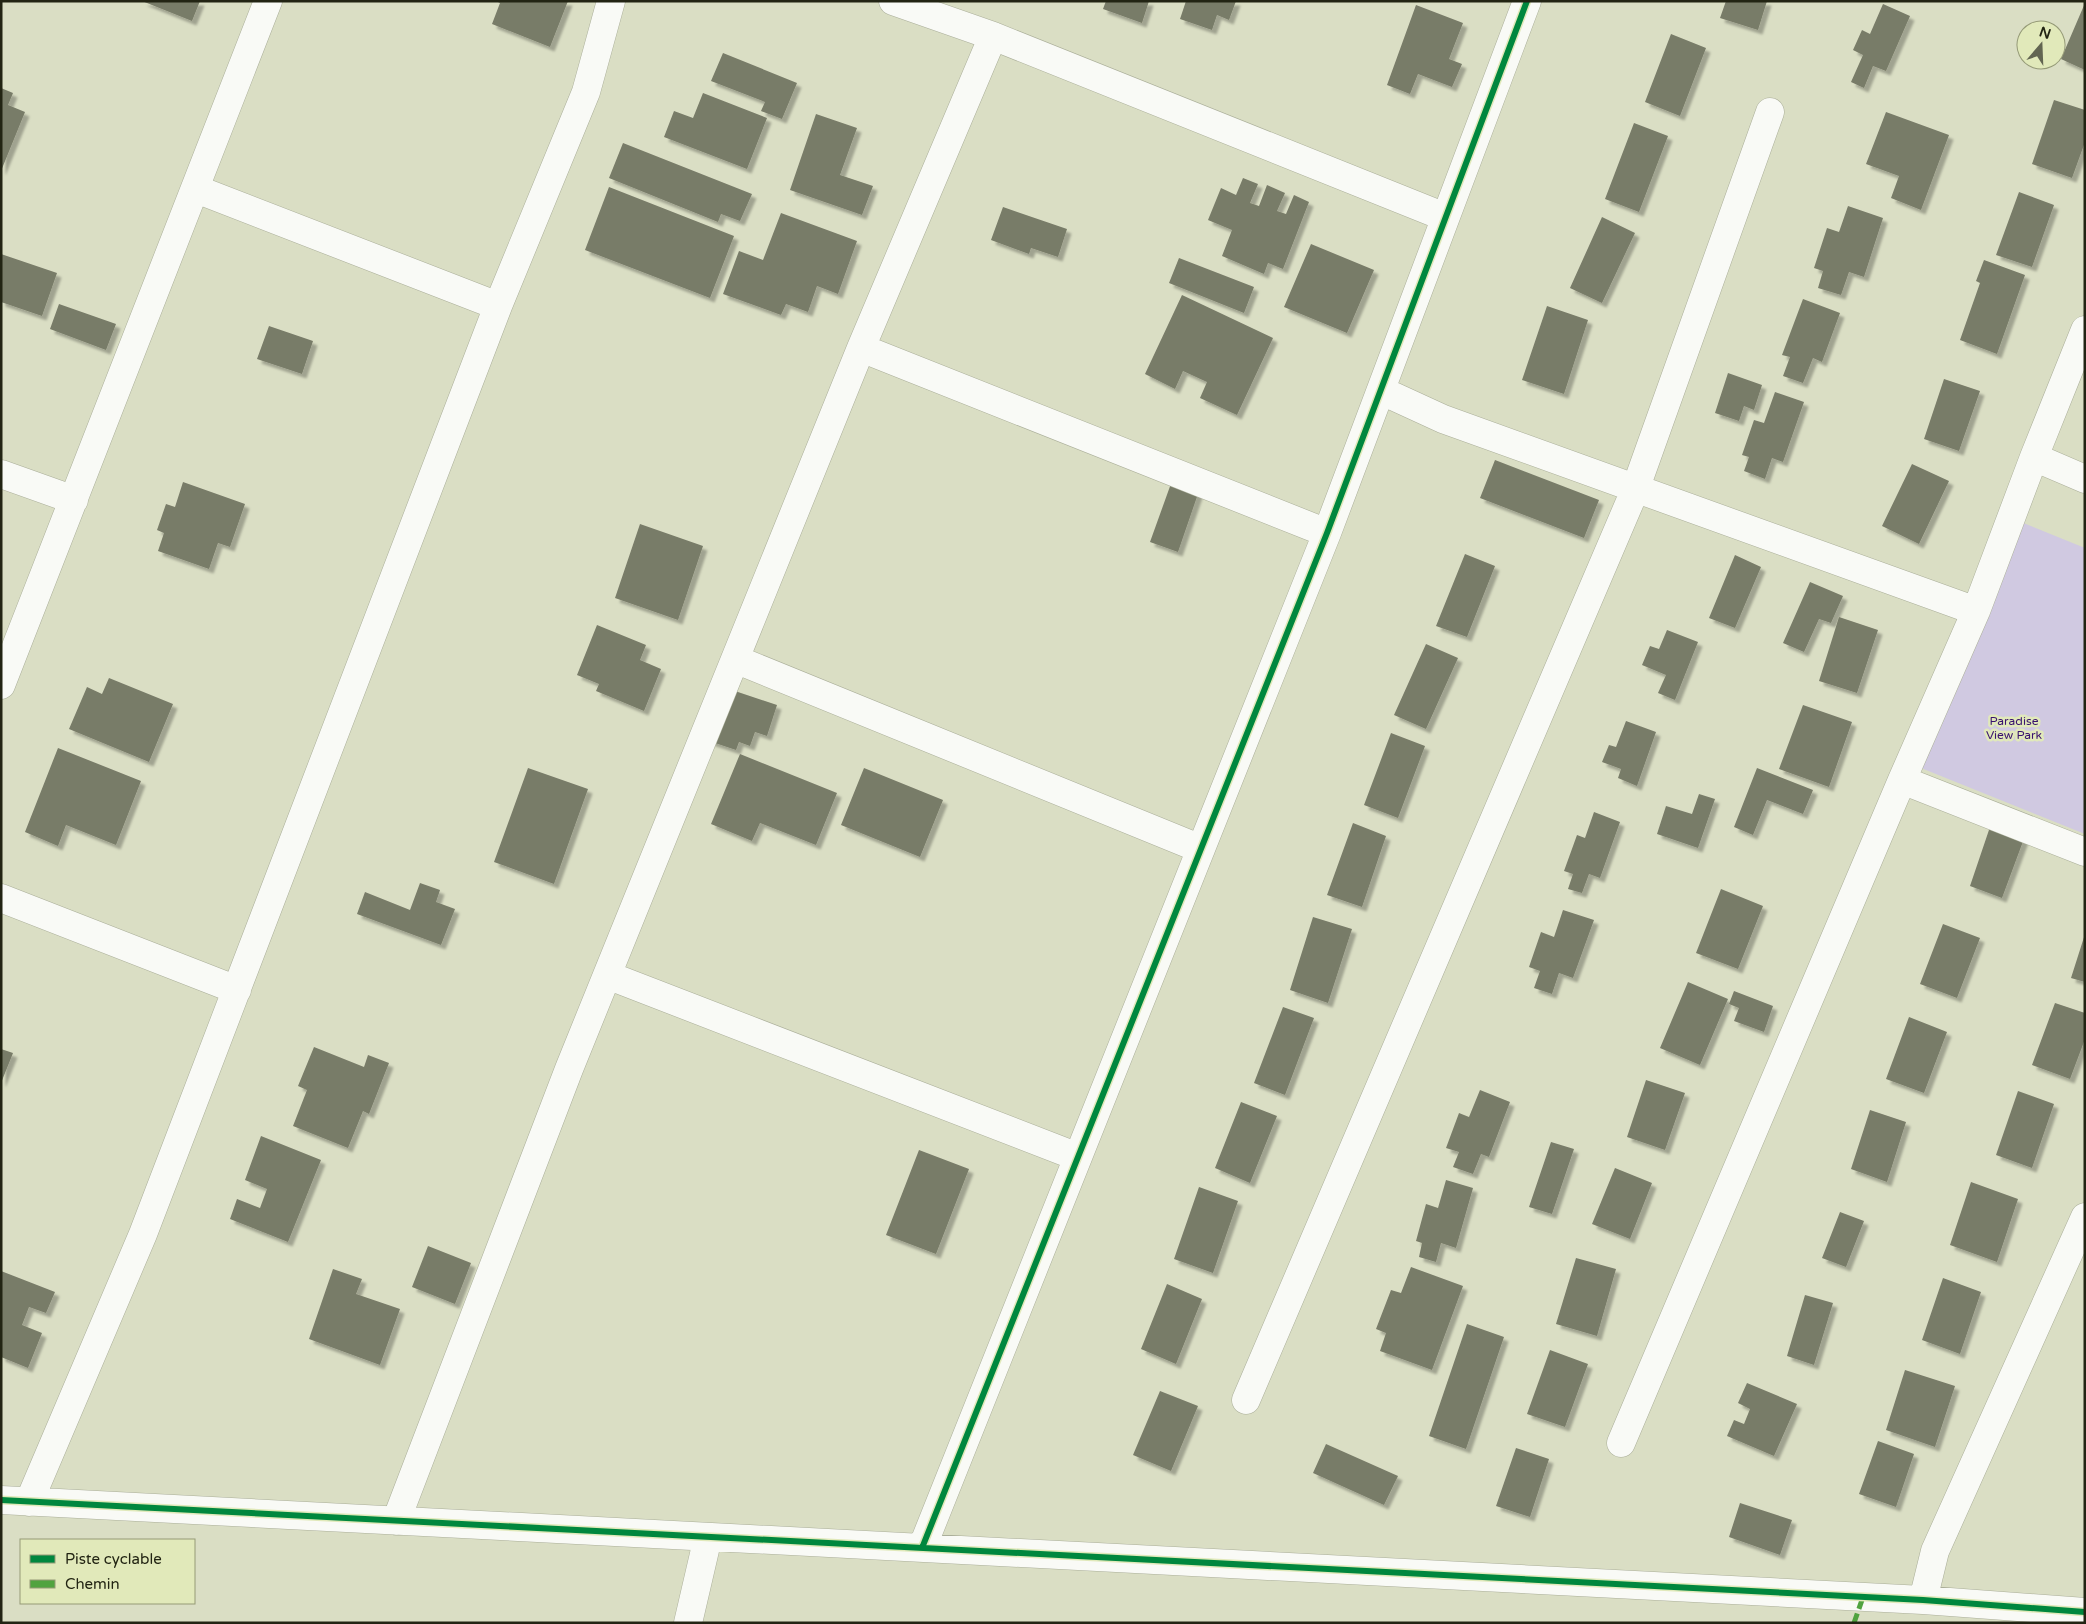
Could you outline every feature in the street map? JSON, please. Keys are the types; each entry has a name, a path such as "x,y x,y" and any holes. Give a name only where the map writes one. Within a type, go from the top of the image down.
{"street":[{"path":"1,685 268,1"},
{"path":"29,1502 143,1234 238,990 498,306 586,92 611,1"},
{"path":"893,1 993,36 1445,217"},
{"path":"922,1548 1327,533 1527,1"},
{"path":"396,1521 569,1069 861,348 993,36"},
{"path":"1246,1400 1635,490 1770,112"},
{"path":"196,189 498,306"},
{"path":"1621,1443 1902,780 1976,611 2034,457 2085,330"},
{"path":"861,348 1327,533"},
{"path":"1382,390 1443,419 1635,490 1976,611"},
{"path":"2034,457 2085,479"},
{"path":"1,474 74,500"},
{"path":"734,659 1201,848"},
{"path":"1902,780 2085,852"},
{"path":"1,898 238,990"},
{"path":"607,975 1078,1157"},
{"path":"1922,1600 1935,1551 2085,1217"},
{"path":"1,1500 1922,1600 2085,1612"},
{"path":"688,1623 708,1536"}],"green space":[{"name":"Paradise View Park","path":"2021,522 2085,548 2085,834 1921,768"}],"building":[{"path":"142,1 200,1 192,21"},
{"path":"496,1 568,1 550,47 492,24 500,3"},
{"path":"1106,1 1149,1 1142,23 1103,9"},
{"path":"1186,1 1236,1 1229,20 1217,15 1212,30 1180,19"},
{"path":"1726,1 1767,1 1758,30 1720,18"},
{"path":"2085,3 2085,70 2066,61 2066,47"},
{"path":"1883,4 1910,16 1886,71 1873,66 1864,88 1851,82 1863,55 1853,50 1862,30 1870,34"},
{"path":"1416,5 1463,23 1449,59 1462,64 1452,87 1418,74 1410,94 1387,85"},
{"path":"1671,34 1706,48 1680,116 1645,102"},
{"path":"723,53 797,83 782,119 761,111 765,102 711,81"},
{"path":"1,88 13,93 8,105 25,112 1,171"},
{"path":"703,93 767,118 747,169 664,137 674,111 693,118"},
{"path":"2054,100 2085,110 2085,142 2072,178 2032,164"},
{"path":"1886,112 1949,135 1921,210 1891,198 1899,176 1866,164"},
{"path":"816,114 857,128 840,175 873,186 862,215 790,190"},
{"path":"1634,123 1668,136 1639,212 1605,199"},
{"path":"623,143 752,194 740,221 721,214 718,222 609,178"},
{"path":"1243,178 1258,184 1250,203 1259,206 1267,185 1285,193 1277,211 1286,214 1294,195 1309,202 1283,269 1268,263 1264,274 1222,256 1232,230 1208,220 1221,188 1236,195"},
{"path":"609,187 734,236 710,298 585,250"},
{"path":"2019,192 2054,205 2032,267 1996,255"},
{"path":"1848,206 1883,218 1864,277 1849,272 1841,295 1818,288 1823,271 1814,268 1827,228 1839,232"},
{"path":"1003,207 1067,229 1058,257 1031,248 1029,254 991,240"},
{"path":"781,213 857,241 838,294 817,286 808,312 786,304 781,315 723,294 739,251 763,260"},
{"path":"1602,217 1635,233 1602,303 1570,288"},
{"path":"1311,244 1374,270 1347,333 1284,307"},
{"path":"1,254 57,273 42,316 1,302"},
{"path":"1179,258 1254,287 1244,313 1169,283"},
{"path":"1984,260 2025,275 1997,354 1960,340 1980,283 1976,281"},
{"path":"1182,295 1273,338 1237,415 1200,398 1207,382 1183,371 1175,389 1145,374"},
{"path":"1803,299 1840,313 1822,362 1813,358 1803,383 1783,376 1790,357 1782,355"},
{"path":"59,304 116,324 106,350 50,329"},
{"path":"1547,306 1588,320 1564,394 1522,380"},
{"path":"269,326 313,341 302,374 257,359"},
{"path":"1728,373 1762,385 1754,410 1744,406 1739,421 1715,413"},
{"path":"1944,379 1980,391 1959,451 1924,439"},
{"path":"1775,392 1804,402 1783,462 1772,458 1765,479 1744,471 1749,457 1742,455 1754,420 1764,423"},
{"path":"1495,460 1599,500 1584,538 1480,498"},
{"path":"1912,464 1949,481 1919,544 1882,526"},
{"path":"1173,478 1200,488 1178,552 1150,542"},
{"path":"183,482 245,504 230,547 218,543 209,569 158,551 164,533 157,530 166,504 175,507"},
{"path":"640,524 703,546 678,620 615,598"},
{"path":"1465,554 1495,566 1467,637 1436,626"},
{"path":"1735,555 1761,567 1735,628 1709,618"},
{"path":"1810,582 1843,596 1831,623 1819,619 1804,652 1783,643"},
{"path":"1839,617 1878,630 1857,693 1819,681"},
{"path":"597,625 646,645 640,660 661,669 644,711 596,691 599,684 577,675"},
{"path":"1667,630 1698,642 1675,700 1658,693 1666,675 1642,665 1650,646 1659,649"},
{"path":"1426,644 1458,658 1426,729 1394,715"},
{"path":"109,678 173,704 149,762 69,729 87,687 102,694"},
{"path":"726,688 777,705 767,736 755,732 750,746 739,742 736,750 709,741"},
{"path":"1803,705 1852,722 1829,787 1779,769"},
{"path":"1626,721 1656,732 1637,786 1618,778 1621,769 1602,762 1609,745 1616,747"},
{"path":"1391,733 1425,746 1398,818 1364,805"},
{"path":"58,748 141,781 116,845 66,825 58,846 25,832"},
{"path":"740,754 837,793 816,845 760,823 752,841 711,824"},
{"path":"528,768 588,789 554,884 494,862"},
{"path":"864,768 943,800 920,857 841,825"},
{"path":"1757,768 1813,790 1803,814 1767,800 1753,835 1734,827"},
{"path":"1699,794 1715,799 1698,848 1657,834 1666,806 1692,814"},
{"path":"1594,812 1620,822 1600,878 1589,874 1582,893 1568,889 1573,874 1564,871 1577,835 1585,838"},
{"path":"1353,823 1386,836 1362,907 1327,895"},
{"path":"1991,824 2025,836 2002,898 1970,886"},
{"path":"420,883 440,890 436,902 455,909 441,945 357,914 365,892 410,910"},
{"path":"1721,889 1763,906 1738,969 1696,953"},
{"path":"1563,910 1594,920 1573,978 1559,973 1552,994 1534,988 1540,971 1529,967 1541,932 1554,937"},
{"path":"1313,917 1352,929 1328,1003 1290,990"},
{"path":"1943,924 1980,938 1957,998 1920,984"},
{"path":"2085,934 2085,982 2071,978"},
{"path":"1688,982 1728,999 1700,1065 1660,1048"},
{"path":"1734,991 1773,1006 1764,1032 1734,1021 1739,1008 1729,1004"},
{"path":"2055,1003 2085,1013 2085,1039 2070,1079 2032,1065"},
{"path":"1283,1007 1314,1018 1285,1095 1254,1083"},
{"path":"1909,1017 1947,1032 1924,1093 1886,1079"},
{"path":"314,1047 364,1067 368,1055 389,1063 369,1114 363,1111 348,1148 293,1126 307,1090 298,1086"},
{"path":"1,1049 13,1053 1,1083"},
{"path":"1646,1080 1685,1093 1665,1150 1627,1137"},
{"path":"1480,1090 1510,1102 1489,1157 1481,1154 1473,1174 1453,1167 1459,1152 1446,1148 1459,1113 1469,1117"},
{"path":"2018,1091 2054,1104 2032,1168 1996,1155"},
{"path":"1241,1102 1277,1116 1250,1183 1215,1168"},
{"path":"1870,1110 1906,1122 1887,1182 1851,1169"},
{"path":"261,1136 321,1160 288,1242 230,1219 237,1199 260,1208 267,1189 245,1180"},
{"path":"1551,1142 1574,1149 1552,1214 1529,1207"},
{"path":"919,1150 969,1169 936,1254 886,1235"},
{"path":"1615,1168 1652,1183 1630,1239 1592,1224"},
{"path":"1446,1180 1473,1188 1456,1248 1441,1243 1436,1262 1419,1257 1422,1243 1416,1241 1426,1204 1438,1208"},
{"path":"1971,1182 2018,1199 1997,1262 1950,1245"},
{"path":"1199,1187 1238,1201 1213,1273 1174,1259"},
{"path":"1840,1212 1864,1221 1846,1267 1822,1258"},
{"path":"428,1246 471,1263 455,1304 412,1287"},
{"path":"1576,1258 1616,1269 1597,1336 1556,1324"},
{"path":"1411,1267 1463,1286 1432,1370 1380,1351 1386,1333 1376,1329 1391,1290 1401,1293"},
{"path":"333,1269 362,1279 356,1294 400,1309 380,1365 309,1339"},
{"path":"1,1271 55,1292 46,1313 29,1307 22,1325 42,1333 28,1368 1,1357"},
{"path":"1943,1278 1981,1292 1960,1354 1922,1340"},
{"path":"1167,1284 1202,1299 1176,1364 1141,1349"},
{"path":"1805,1295 1833,1303 1814,1365 1787,1356"},
{"path":"1467,1324 1504,1337 1466,1449 1429,1436"},
{"path":"1550,1350 1588,1364 1565,1427 1527,1414"},
{"path":"1905,1370 1955,1386 1935,1447 1886,1430"},
{"path":"1747,1383 1797,1404 1774,1456 1727,1436 1734,1420 1744,1424 1750,1409 1738,1403"},
{"path":"1160,1391 1198,1406 1171,1471 1133,1455"},
{"path":"1878,1441 1914,1454 1896,1507 1859,1494"},
{"path":"1326,1444 1398,1476 1384,1505 1313,1473"},
{"path":"1516,1448 1549,1459 1530,1517 1496,1506"},
{"path":"1740,1503 1792,1520 1780,1555 1729,1537"}],"marked path":[{"path":"1854,1623 1863,1597"}],"cycle path":[{"path":"922,1548 1327,533 1527,1"},
{"path":"1,1500 1923,1600 2085,1612"}]}
